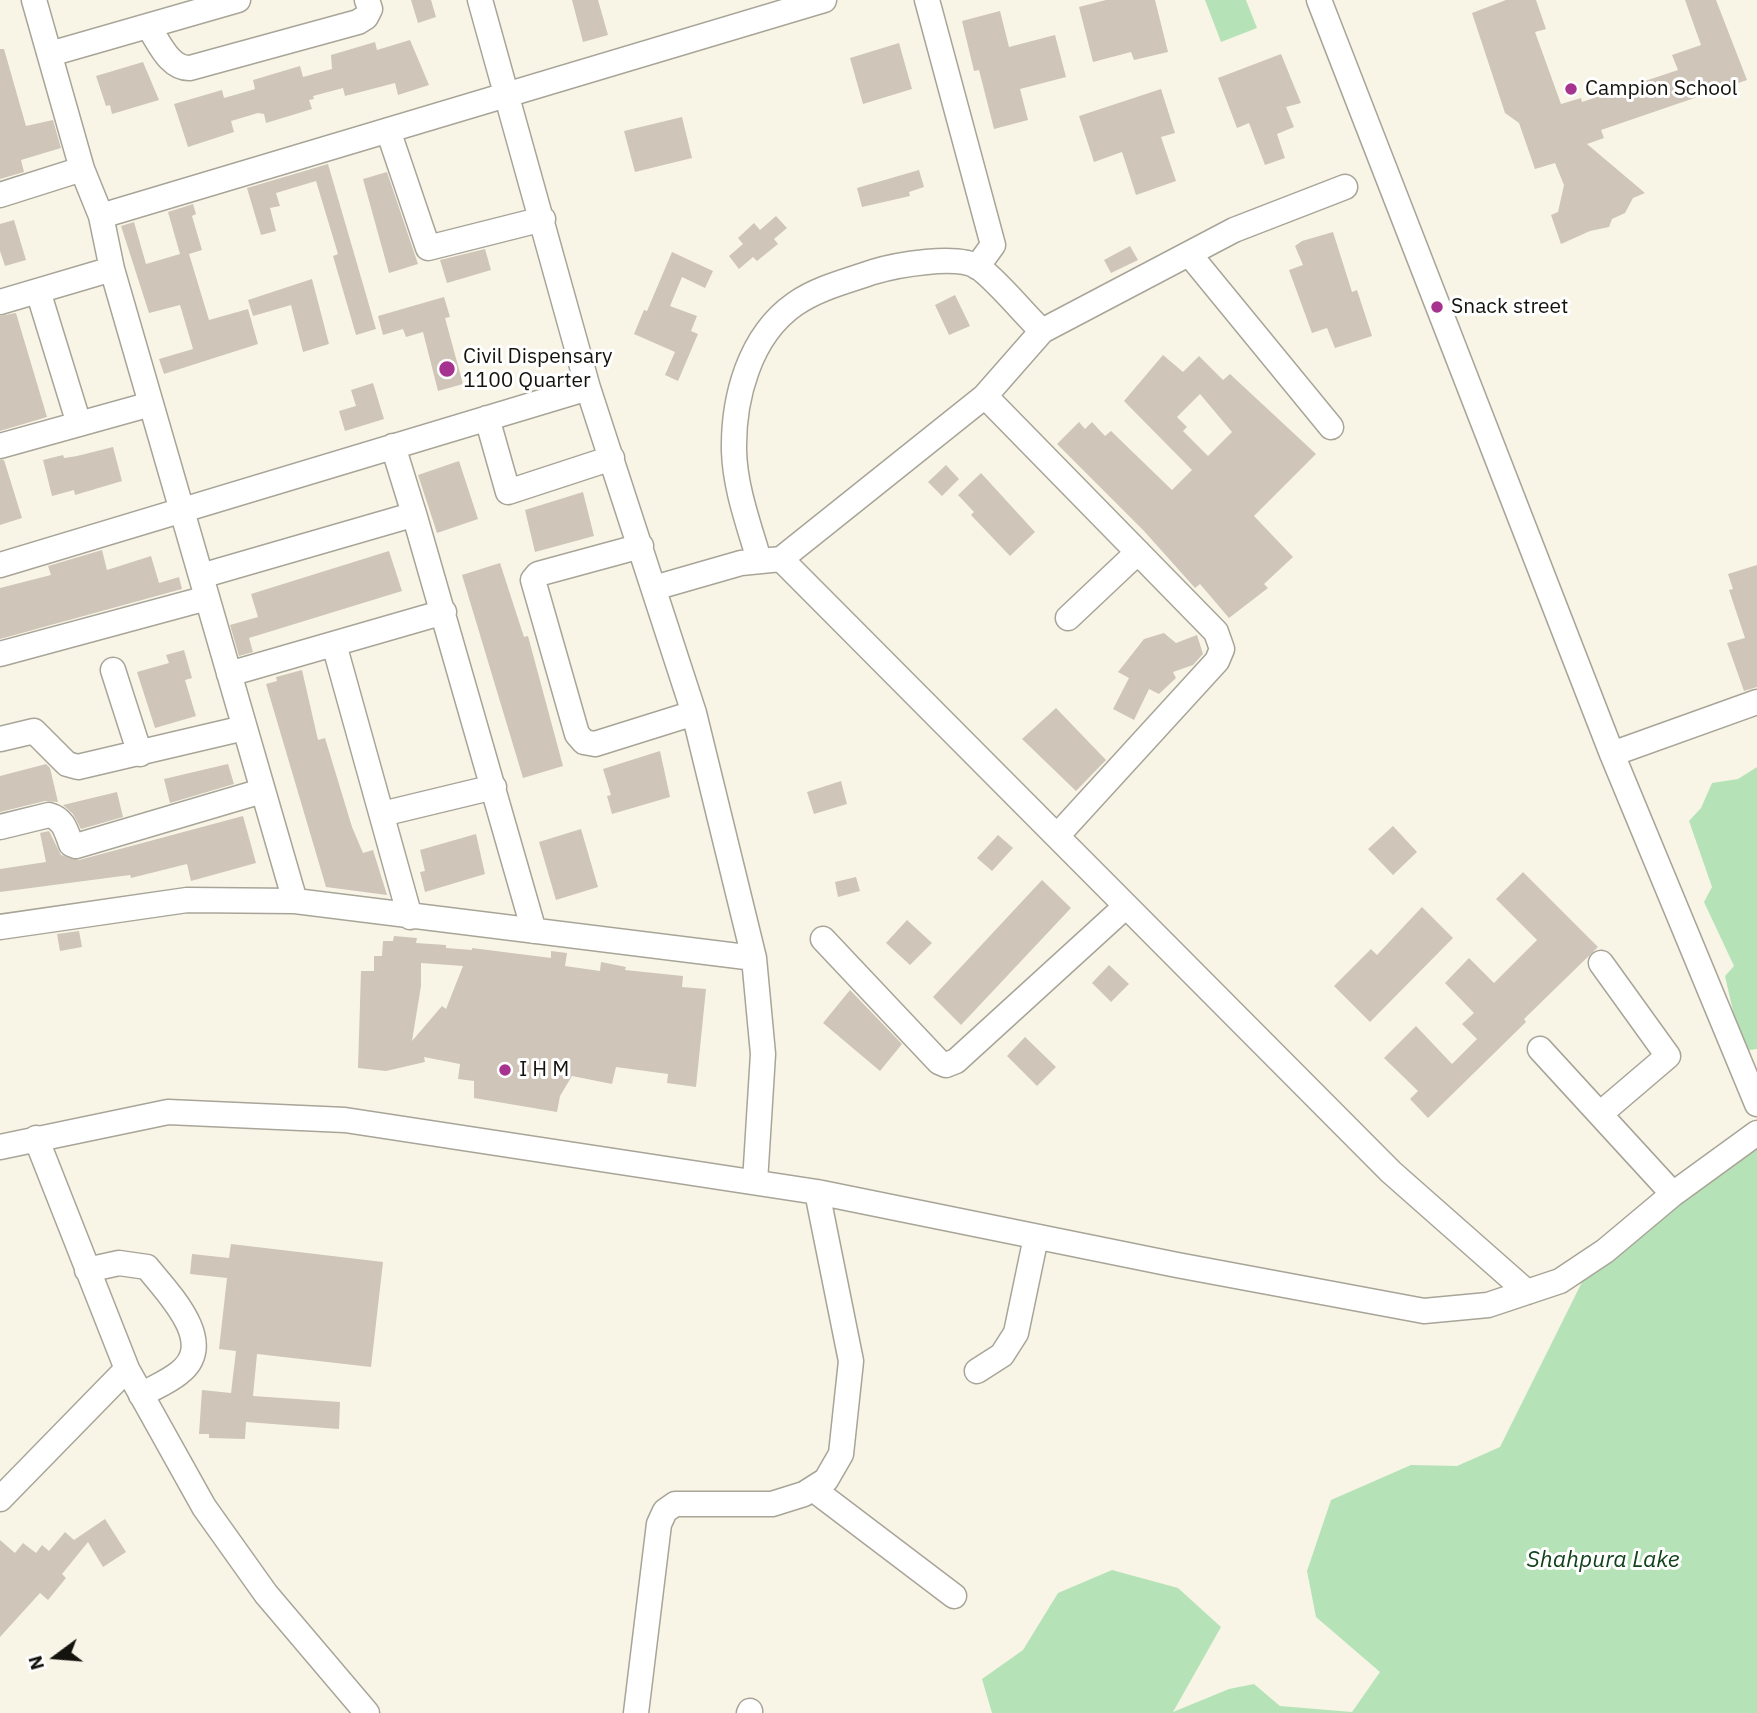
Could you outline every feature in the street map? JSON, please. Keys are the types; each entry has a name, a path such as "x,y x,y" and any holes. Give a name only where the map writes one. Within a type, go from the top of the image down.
{"street":[{"path":"34,0 82,169 101,216 112,269 295,901"},
{"path":"50,54 155,16 238,0"},
{"path":"155,16 173,63 181,68 190,68 358,22 366,17 370,9 367,0"},
{"path":"480,0 588,387 694,713 754,958 763,1054 755,1182"},
{"path":"101,216 824,0"},
{"path":"927,0 993,245 978,267"},
{"path":"1326,2 1612,754 1757,1104"},
{"path":"388,130 428,248 543,219"},
{"path":"0,195 82,169"},
{"path":"654,588 770,559 985,396 1042,331 1234,230 1345,187"},
{"path":"1190,255 1331,427"},
{"path":"1042,331 978,267 960,262 896,265 825,288 794,305 766,332 749,363 740,399 734,452 741,498 770,559 1057,836 1391,1172 1527,1293"},
{"path":"0,302 112,269"},
{"path":"38,291 79,424"},
{"path":"0,565 588,387"},
{"path":"985,396 1216,632 1222,649 1217,661 1057,836"},
{"path":"0,446 151,404"},
{"path":"486,418 508,492 612,458"},
{"path":"393,446 444,612 534,931"},
{"path":"0,654 405,517 415,517"},
{"path":"641,546 538,574 533,580 577,734 584,742 595,744 694,713"},
{"path":"1068,618 1138,552"},
{"path":"229,674 444,612"},
{"path":"334,644 410,917"},
{"path":"113,670 140,754"},
{"path":"1612,754 1757,702"},
{"path":"0,738 22,731 34,731 71,767 140,754 244,728"},
{"path":"382,814 494,787"},
{"path":"0,827 55,817 62,821 71,844 76,846 262,791"},
{"path":"0,927 187,900 295,901 754,958"},
{"path":"823,939 939,1062 946,1065 956,1061 1126,906"},
{"path":"1600,1114 1668,1056 1601,963"},
{"path":"1540,1049 1673,1194"},
{"path":"0,1147 168,1112 345,1120 817,1192 1424,1311 1488,1305 1560,1281 1605,1251 1755,1128"},
{"path":"36,1138 127,1369 204,1507 266,1594 367,1713"},
{"path":"636,1713 659,1524 664,1511 675,1504 772,1503 813,1489 826,1480 841,1454 851,1361 817,1192"},
{"path":"977,1371 1002,1355 1016,1333 1036,1237"},
{"path":"87,1270 119,1263 147,1267 185,1314 193,1346 188,1364 179,1373 141,1395"},
{"path":"0,1499 127,1369"},
{"path":"813,1489 954,1596"}],"water":[{"path":"1205,0 1246,0 1257,28 1221,42"},
{"path":"1757,767 1757,1049 1742,1051 1725,976 1734,966 1704,902 1712,887 1689,821 1701,808 1712,783 1738,779"},
{"name":"Shahpura Lake","path":"1757,1146 1757,1713 992,1713 982,1679 1023,1650 1058,1593 1112,1570 1178,1588 1221,1627 1173,1712 1229,1689 1254,1684 1280,1706 1352,1712 1380,1672 1316,1617 1307,1571 1331,1500 1411,1465 1457,1466 1500,1447 1584,1278"}],"building":[{"path":"411,0 431,0 436,17 418,23"},
{"path":"572,0 598,0 608,35 583,42"},
{"path":"1106,0 1155,0 1168,52 1134,60 1131,52 1093,62 1079,7"},
{"path":"1506,0 1536,0 1546,29 1535,32 1561,104 1581,98 1582,102 1678,70 1672,55 1701,45 1685,0 1716,0 1747,80 1601,130 1604,138 1587,144 1645,193 1633,198 1625,213 1612,219 1609,227 1590,231 1561,244 1551,215 1558,212 1564,185 1555,163 1535,169 1519,123 1505,113 1472,13"},
{"path":"1000,11 1009,47 1055,35 1066,77 1020,89 1028,120 994,129 979,70 974,71 962,21"},
{"path":"410,40 429,85 398,95 395,83 345,96 343,88 313,96 314,99 309,100 312,109 266,123 264,114 258,113 231,121 234,132 188,147 174,104 222,90 224,98 252,90 255,89 253,80 300,66 303,77 332,69 331,55 375,42 377,50"},
{"path":"899,43 912,89 863,104 850,58"},
{"path":"0,49 4,49 26,126 53,120 61,148 21,160 24,172 0,179"},
{"path":"1281,54 1301,103 1286,107 1294,127 1277,134 1285,158 1265,165 1249,123 1237,128 1218,78"},
{"path":"143,62 159,100 112,114 110,105 106,106 96,76"},
{"path":"1161,89 1175,133 1161,137 1176,181 1136,195 1122,152 1094,162 1079,116"},
{"path":"682,117 692,158 635,172 624,131"},
{"path":"328,164 376,329 356,335 333,256 338,254 316,181 276,193 280,206 270,208 276,231 261,235 247,188"},
{"path":"919,170 924,187 909,192 910,196 862,207 857,188"},
{"path":"387,172 418,264 389,273 363,179"},
{"path":"193,204 196,214 192,216 202,250 189,254 209,320 248,309 258,344 164,374 159,359 193,349 180,305 149,313 121,226 134,222 146,264 180,254 168,212"},
{"path":"776,216 787,228 774,239 778,244 757,261 753,257 739,269 729,256 743,244 738,238 754,223 760,230"},
{"path":"14,220 26,260 5,266 0,251 0,224"},
{"path":"1333,232 1352,292 1357,290 1372,336 1335,348 1327,328 1312,333 1289,270 1303,265 1295,246 1302,241"},
{"path":"1130,246 1138,260 1111,273 1104,260"},
{"path":"485,249 491,270 447,283 440,260"},
{"path":"672,252 713,271 705,288 682,277 670,306 697,316 691,331 698,334 678,381 665,375 675,352 634,334 644,310 647,311"},
{"path":"312,279 329,344 303,352 291,305 253,316 248,300"},
{"path":"955,295 970,326 949,335 935,305"},
{"path":"444,297 450,317 445,318 463,384 438,391 423,332 406,337 403,329 383,335 378,316"},
{"path":"16,313 47,417 0,431 0,316"},
{"path":"1163,355 1183,372 1199,356 1223,380 1230,374 1316,454 1254,516 1293,557 1264,584 1268,588 1229,618 1200,584 1195,588 1144,531 1057,444 1079,422 1085,429 1092,422 1105,436 1111,431 1172,490 1192,470 1124,401","holes":["1200,394 1232,432 1208,456 1183,431 1187,427 1177,417"]},
{"path":"373,383 384,419 345,431 339,411 356,406 351,390"},
{"path":"113,447 122,481 75,495 74,490 52,496 43,460 63,455 64,458 77,456"},
{"path":"0,460 4,460 22,518 0,525"},
{"path":"459,461 478,519 437,533 418,475"},
{"path":"946,465 959,479 942,496 928,482"},
{"path":"981,473 1035,532 1010,556 971,515 974,512 958,495"},
{"path":"583,492 594,536 535,552 525,510"},
{"path":"102,550 107,570 151,556 159,583 179,577 182,589 0,639 0,588 51,575 48,566"},
{"path":"389,551 402,591 249,638 253,652 239,656 230,625 258,617 251,594"},
{"path":"500,563 524,637 528,636 563,766 523,778 462,575"},
{"path":"1757,565 1757,687 1744,691 1727,643 1745,638 1729,590 1733,589 1728,574"},
{"path":"1164,633 1176,643 1197,635 1203,654 1193,665 1173,672 1176,678 1159,694 1149,689 1134,720 1113,709 1129,678 1118,672 1144,639"},
{"path":"184,650 192,678 185,680 196,716 155,728 137,672 169,663 166,655"},
{"path":"302,670 318,740 325,738 352,827 363,853 373,850 387,895 326,887 266,684 277,681 276,677"},
{"path":"1056,708 1106,760 1076,791 1022,739"},
{"path":"660,751 670,797 612,814 607,796 611,795 603,769"},
{"path":"46,764 50,768 58,802 45,801 0,812 0,776"},
{"path":"228,764 234,784 170,803 164,779"},
{"path":"841,781 847,804 814,814 807,792"},
{"path":"117,792 123,817 81,829 73,814 63,805"},
{"path":"243,816 256,863 191,881 187,864 131,878 130,875 0,892 0,869 46,862 40,833 49,831 61,855 79,860"},
{"path":"1393,826 1417,852 1393,875 1368,849"},
{"path":"581,829 598,887 556,900 539,842"},
{"path":"476,834 485,874 425,892 420,872 425,871 420,850"},
{"path":"998,835 1013,848 992,871 977,858"},
{"path":"1523,872 1598,947 1428,1118 1410,1099 1418,1091 1384,1058 1416,1026 1452,1064 1477,1039 1462,1024 1474,1013 1445,983 1469,958 1494,983 1537,940 1496,899"},
{"path":"856,877 860,891 838,897 835,882"},
{"path":"1042,880 1071,908 961,1025 933,997"},
{"path":"1422,907 1453,938 1370,1022 1334,986 1371,949 1377,955"},
{"path":"907,920 932,943 910,965 886,943"},
{"path":"79,931 82,947 60,951 57,934"},
{"path":"394,936 417,938 416,943 446,945 446,948 472,948 551,958 551,951 567,953 565,966 600,971 601,962 626,967 625,970 683,976 682,987 706,989 696,1087 667,1083 668,1074 616,1067 612,1084 572,1076 560,1096 557,1112 474,1098 474,1081 458,1079 460,1064 424,1057 425,1062 386,1071 358,1068 361,971 374,971 374,956 382,956 383,941 393,941","holes":["421,963 463,966 446,1009 442,1006 412,1041 421,986"]},
{"path":"1109,965 1129,984 1111,1002 1092,983"},
{"path":"850,990 902,1044 880,1071 823,1023"},
{"path":"1025,1037 1056,1067 1037,1086 1007,1056"},
{"path":"231,1244 383,1262 371,1367 257,1354 253,1396 340,1402 339,1429 246,1422 245,1439 209,1438 209,1434 199,1434 202,1390 231,1393 236,1351 219,1349 227,1278 190,1274 192,1254 229,1258"},
{"path":"105,1519 126,1552 103,1567 88,1542 62,1574 66,1578 48,1600 40,1593 0,1637 0,1540 15,1553 23,1543 36,1553 42,1545 49,1551 65,1532 74,1540"}],"place":[{"name":"Campion School","path":"1571,89"},
{"name":"Snack street","path":"1437,307"},
{"name":"Civil Dispensary 1100 Quarter","path":"447,369"},
{"name":"I H M","path":"505,1070"}]}
